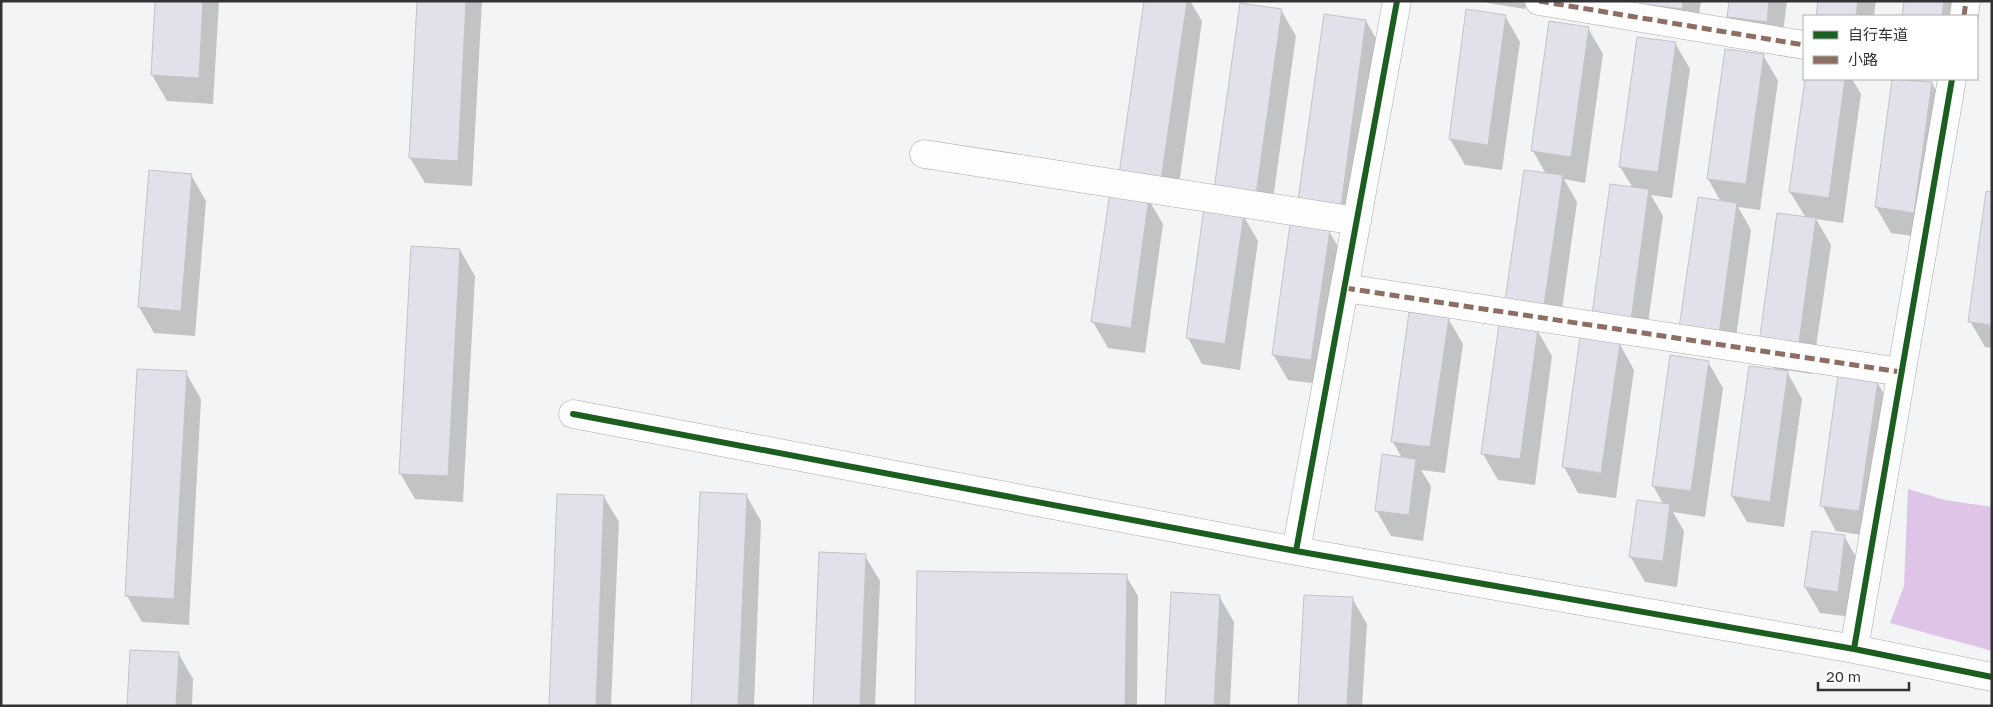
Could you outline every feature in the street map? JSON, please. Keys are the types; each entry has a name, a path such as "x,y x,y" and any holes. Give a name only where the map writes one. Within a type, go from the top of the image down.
{"street":[{"path":"1296,551 1397,1"},
{"path":"1539,1 1803,46"},
{"path":"1964,15 1966,1"},
{"path":"1854,649 1952,80"},
{"path":"924,154 1357,221"},
{"path":"1345,288 1901,372"},
{"path":"573,414 1296,551 1854,649 1992,677"}],"shaded area":[{"path":"1908,489 1945,500 1992,507 1992,651 1890,623 1904,586"}],"building":[{"path":"155,1 203,1 199,78 151,75"},
{"path":"417,1 466,1 458,161 409,158"},
{"path":"1144,1 1187,1 1161,180 1119,174"},
{"path":"1643,1 1683,1 1682,9 1643,4"},
{"path":"1729,1 1769,1 1767,22 1727,17"},
{"path":"1818,1 1858,1 1856,15 1816,15"},
{"path":"1904,1 1944,1 1942,15 1902,15"},
{"path":"1240,3 1282,9 1256,195 1214,189"},
{"path":"1466,9 1506,15 1488,145 1449,139"},
{"path":"1324,14 1366,20 1341,206 1298,200"},
{"path":"1549,21 1589,27 1571,157 1531,151"},
{"path":"1637,37 1676,42 1658,172 1619,167"},
{"path":"1725,49 1764,54 1746,184 1707,179"},
{"path":"1805,80 1845,80 1829,198 1789,192"},
{"path":"1892,80 1932,82 1914,213 1875,207"},
{"path":"149,170 192,174 181,311 138,307"},
{"path":"1524,170 1563,175 1544,305 1505,300"},
{"path":"1610,184 1649,189 1631,320 1592,314"},
{"path":"1986,191 1992,192 1992,325 1968,322"},
{"path":"1110,192 1149,197 1131,328 1091,322"},
{"path":"1698,197 1737,203 1719,334 1679,328"},
{"path":"1204,208 1244,214 1225,344 1186,338"},
{"path":"1777,213 1816,218 1798,349 1759,343"},
{"path":"1290,224 1330,230 1311,360 1272,355"},
{"path":"411,246 460,249 448,476 399,474"},
{"path":"1409,312 1449,317 1430,447 1391,442"},
{"path":"1499,324 1538,329 1520,459 1481,454"},
{"path":"1580,337 1620,343 1601,473 1562,467"},
{"path":"1670,355 1709,361 1691,491 1652,486"},
{"path":"1749,366 1788,371 1770,502 1731,496"},
{"path":"137,369 187,371 174,599 125,596"},
{"path":"1838,375 1878,381 1859,511 1820,506"},
{"path":"1382,454 1416,459 1409,515 1375,511"},
{"path":"700,492 747,494 738,706 691,706"},
{"path":"557,494 604,495 596,706 549,706"},
{"path":"1637,500 1670,504 1663,561 1629,557"},
{"path":"1812,531 1845,535 1838,592 1804,587"},
{"path":"819,552 866,554 860,706 813,706"},
{"path":"917,571 1127,574 1125,706 915,706"},
{"path":"1171,592 1220,595 1214,706 1165,706"},
{"path":"1304,595 1353,597 1347,706 1298,706"},
{"path":"130,650 179,652 176,706 127,706"}],"marked path":[{"path":"1539,1 1803,45"},
{"path":"1964,15 1966,1"},
{"path":"1345,288 1901,372"}],"cycle path":[{"path":"1397,1 1296,551 1854,649"},
{"path":"1952,80 1854,649 1992,677"},
{"path":"573,414 1296,551"}]}
